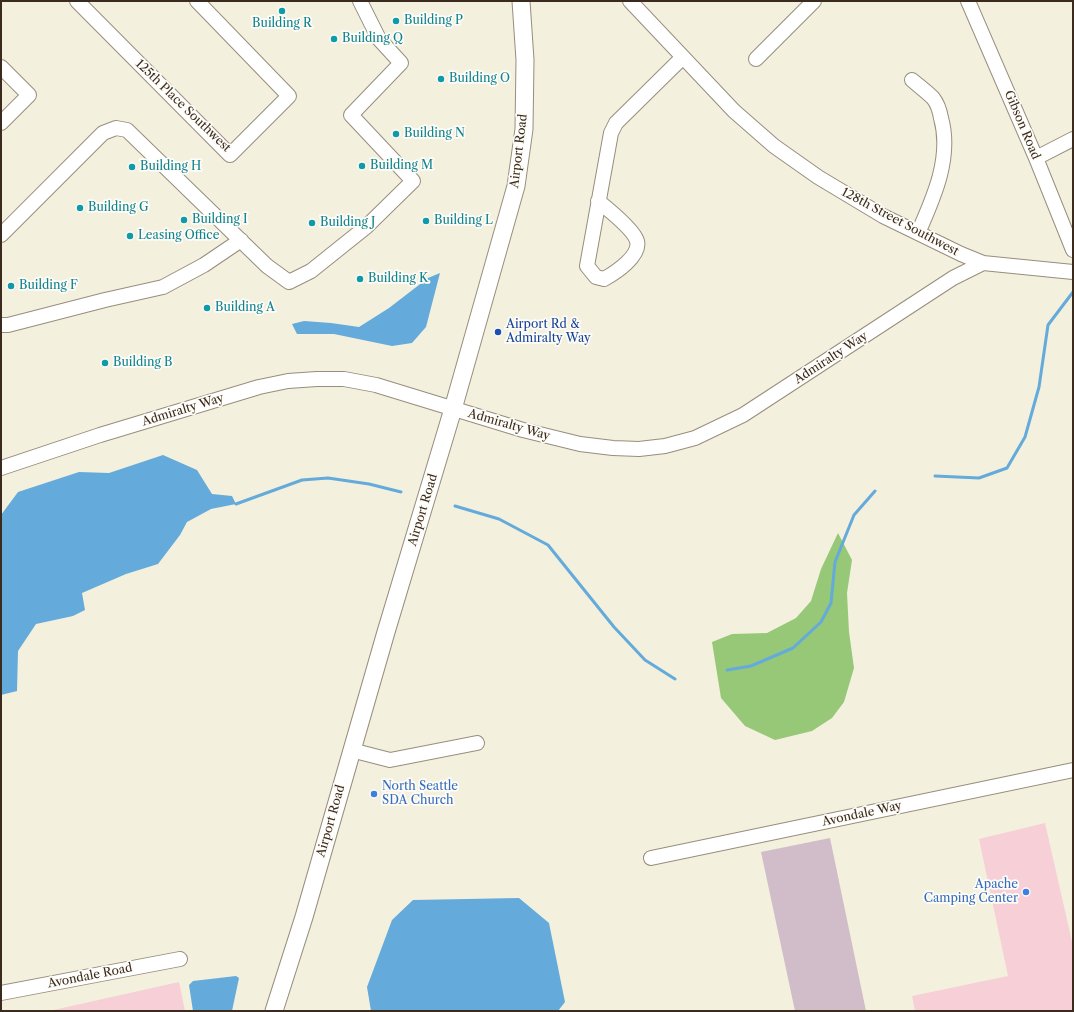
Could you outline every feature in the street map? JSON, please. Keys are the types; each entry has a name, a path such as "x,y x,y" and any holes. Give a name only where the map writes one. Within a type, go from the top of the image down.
{"main road":[{"name":"Airport Road","path":"274,1011 304,917 453,409 516,186 524,129 525,60 521,1"}],"street":[{"name":"125th Place Southwest","path":"77,1 230,155 289,96 197,1"},
{"path":"1,235 103,133 116,128 126,130 267,266 289,282 311,271 366,226 413,181 351,115 402,64 379,39 360,1"},
{"name":"128th Street Southwest","path":"630,1 734,111 774,146 818,177 883,216 961,254 983,263 1073,272"},
{"path":"756,59 814,1"},
{"name":"Gibson Road","path":"968,1 1036,158 1073,250"},
{"path":"598,201 634,234 637,242 634,254 618,271 604,279 596,277 587,266 598,201 611,133 616,123 682,57"},
{"path":"1,67 29,95 1,123"},
{"path":"912,80 934,99 940,112 944,128 945,146 934,196 918,233"},
{"path":"1036,158 1073,139"},
{"path":"1,325 8,325 163,287 204,266 241,240"},
{"name":"Admiralty Way","path":"1,468 100,435 259,387 303,380 344,379 376,385 523,430 580,444 639,449 673,444 695,438 742,415 952,278 983,263"},
{"path":"352,750 390,760 477,743"},
{"name":"Avondale Way","path":"652,858 1073,770"},
{"name":"Avondale Road","path":"1,993 180,958"}],"shaded area":[{"name":"Apache Camping Center","path":"1045,823 1073,946 1073,1011 915,1011 912,996 1008,976 979,839"},
{"path":"830,838 866,1011 795,1011 761,852"},
{"path":"179,982 185,1011 49,1011"}],"green space":[{"path":"838,533 852,560 847,593 849,632 854,668 844,702 832,718 812,731 775,740 745,726 721,698 712,642 732,634 767,633 796,618 811,601 821,569"}],"water":[{"path":"440,273 426,327 412,343 392,346 334,334 297,334 292,324 304,321 359,327 389,308 428,278"},
{"path":"163,455 197,470 212,494 232,496 236,504 211,509 187,522 180,535 158,564 126,574 82,593 85,610 73,616 36,624 18,651 17,691 1,695 1,515 18,492 79,472 109,473"},
{"path":"519,898 549,923 565,1002 558,1011 371,1011 367,987 392,920 413,900"},
{"path":"236,976 239,978 232,1011 193,1011 189,985 193,981"}],"waterway":[{"path":"935,476 979,478 1007,468 1025,437 1039,387 1048,325 1073,292"},
{"path":"236,504 302,480 328,478 369,484 401,492"},
{"path":"727,670 751,666 793,648 821,622 831,603 835,562 854,515 875,491"},
{"path":"455,506 499,519 548,545 614,627 645,660 675,679"}],"place":[{"name":"Building R","path":"282,11"},
{"name":"Building P","path":"396,21"},
{"name":"Building Q","path":"334,39"},
{"name":"Building O","path":"441,79"},
{"name":"Building N","path":"396,134"},
{"name":"Building M","path":"362,166"},
{"name":"Building H","path":"132,167"},
{"name":"Building G","path":"80,208"},
{"name":"Building I","path":"184,220"},
{"name":"Building L","path":"426,221"},
{"name":"Building J","path":"312,223"},
{"name":"Leasing Office","path":"130,236"},
{"name":"Building K","path":"360,279"},
{"name":"Building F","path":"11,286"},
{"name":"Building A","path":"207,308"},
{"name":"Airport Rd & Admiralty Way","path":"498,332"},
{"name":"Building B","path":"105,363"},
{"name":"North Seattle SDA Church","path":"374,794"},
{"name":"Apache Camping Center","path":"1026,892"}]}
